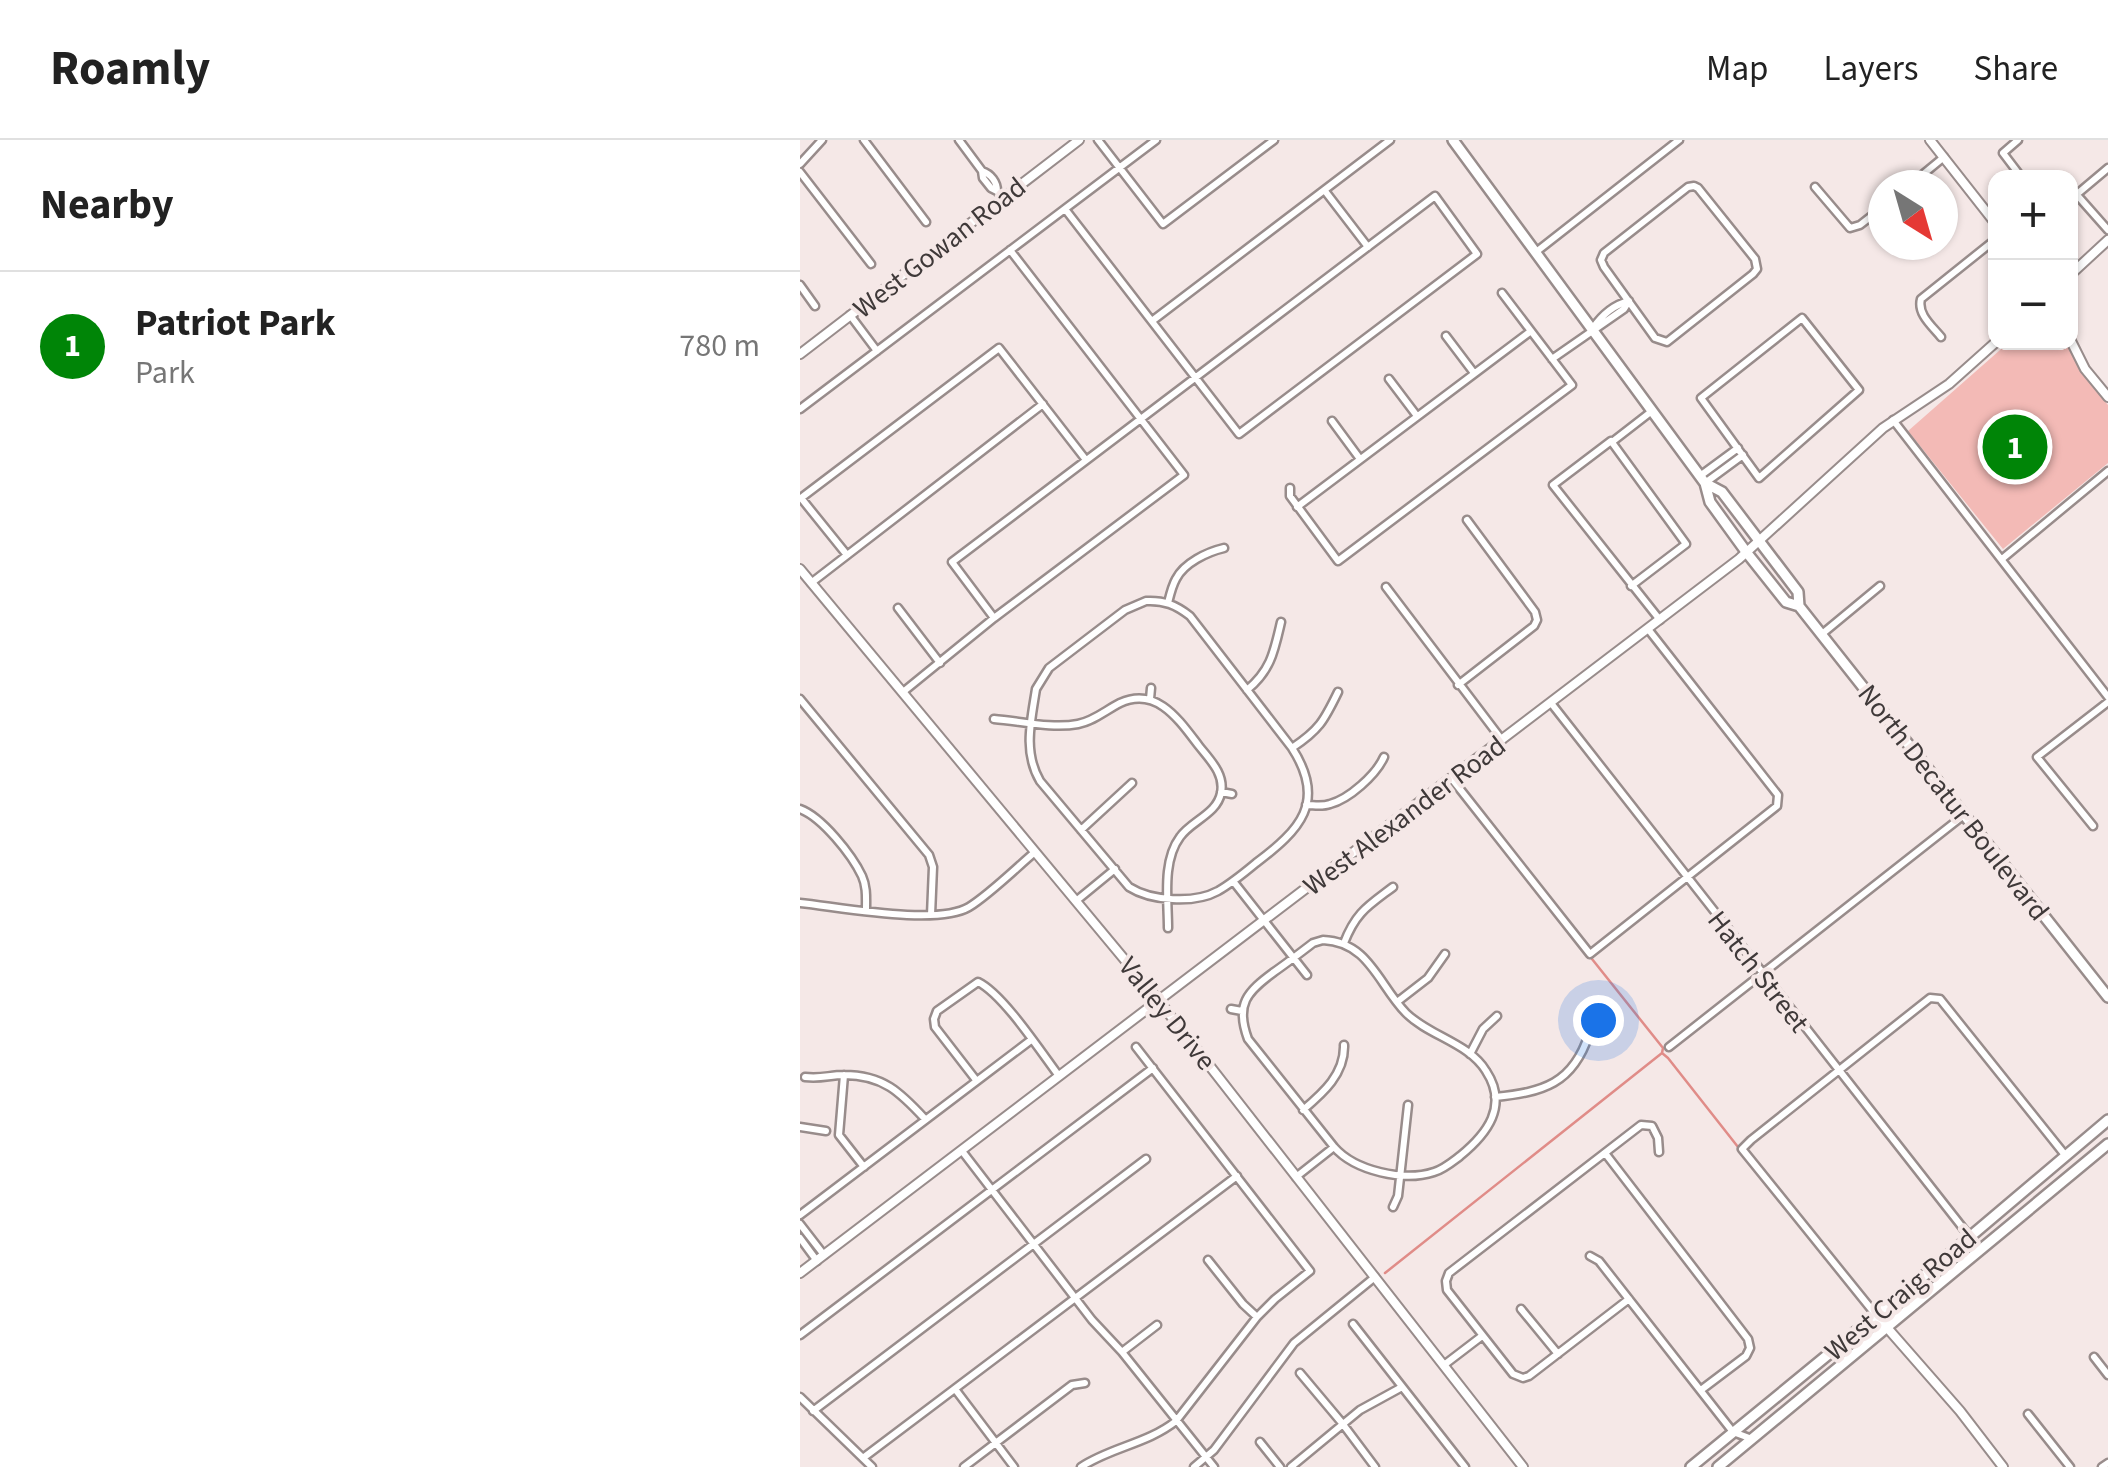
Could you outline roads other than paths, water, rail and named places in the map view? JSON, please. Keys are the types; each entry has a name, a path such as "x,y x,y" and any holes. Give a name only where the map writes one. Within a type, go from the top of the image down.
{"main road":[{"name":"North Decatur Boulevard","path":"1458,142 1703,479 1722,492 1798,592 1799,606"},
{"name":"North Decatur Boulevard","path":"1703,479 1710,502 1747,553 1786,602 1799,606 1822,634 2108,998"},
{"name":"West Craig Road","path":"1692,1467 2108,1120"},
{"name":"West Craig Road","path":"1718,1467 2108,1144"},
{"path":"2027,1188 2038,1202"}],"street":[{"path":"800,164 822,140"},
{"path":"864,140 926,222"},
{"path":"959,140 983,178 1000,194"},
{"name":"West Gowan Road","path":"800,354 1000,194 1079,140"},
{"path":"1098,140 1163,224 1274,140"},
{"path":"800,409 1156,140"},
{"path":"1152,321 1390,140"},
{"path":"1536,252 1679,140"},
{"path":"1930,140 1988,214"},
{"path":"2016,170 2003,153 2018,140"},
{"path":"1929,170 1944,158"},
{"path":"2078,194 2108,168"},
{"path":"800,172 871,264"},
{"path":"1694,186 1755,259 1754,274 1667,342 1655,338 1628,301 1601,260 1604,253 1694,186"},
{"path":"1815,187 1850,228 1868,219"},
{"path":"1325,190 1368,247"},
{"path":"994,618 952,562 1086,460 1141,419 1195,378 1368,247 1435,196 1477,254 1238,434 1195,378 1152,321 1065,209"},
{"path":"2078,202 2108,230"},
{"path":"2078,268 2108,240"},
{"path":"1941,338 1922,313 1921,299 1988,245"},
{"path":"902,692 1184,475 1010,250"},
{"path":"800,285 816,306"},
{"path":"1290,488 1297,507 1338,561 1572,385 1502,293"},
{"path":"1552,359 1624,309 1628,301"},
{"path":"850,315 877,351"},
{"path":"1802,318 1859,390 1759,478 1740,451 1701,398 1802,318"},
{"path":"1297,507 1530,330"},
{"path":"1446,336 1474,373"},
{"path":"847,556 800,498 1000,348 1086,460"},
{"name":"West Alexander Road","path":"800,1274 1747,553 1893,420 1949,384 1988,349"},
{"path":"2076,350 2108,397"},
{"path":"1389,378 1417,416"},
{"path":"811,582 1043,404"},
{"path":"1652,411 1553,484 1660,620"},
{"path":"1893,420 2108,698 2037,758 2092,826"},
{"path":"1332,422 1360,459"},
{"path":"1612,441 1686,544 1631,586"},
{"path":"1703,479 1740,451"},
{"path":"2002,559 2108,471"},
{"path":"1458,684 1537,620 1467,520"},
{"path":"1168,603 1181,571 1202,555 1224,548"},
{"name":"Valley Drive","path":"800,569 1159,1001 1523,1467"},
{"path":"1822,634 1880,586"},
{"path":"1386,588 1502,740"},
{"path":"1146,601 1168,603 1190,616 1292,748 1306,776 1306,805 1300,822 1286,841 1233,881 1204,896 1147,896 1128,887 1040,781 1029,755 1036,689 1049,668 1125,610 1146,601"},
{"path":"898,608 940,663"},
{"path":"1247,690 1262,678 1271,661 1281,622"},
{"path":"1452,778 1590,954 1780,802 1648,629"},
{"path":"1150,699 1151,688"},
{"path":"1292,748 1324,722 1338,692"},
{"path":"800,699 929,855 933,867 931,915"},
{"path":"994,718 1083,723 1134,699 1150,699 1172,710 1217,768 1222,781 1213,809 1186,830 1172,850 1168,928"},
{"name":"Hatch Street","path":"1550,703 1970,1237"},
{"path":"1306,805 1323,806 1340,800 1372,776 1384,758"},
{"path":"1081,830 1132,783"},
{"path":"1221,792 1232,794"},
{"path":"800,810 818,818 853,862 867,892 866,910"},
{"path":"1669,1047 1964,815"},
{"path":"800,903 916,916 954,913 970,906 1035,852"},
{"path":"1076,902 1114,868"},
{"path":"1233,881 1307,975"},
{"path":"1344,942 1358,914 1393,887"},
{"path":"1344,942 1359,952 1420,1026 1470,1054 1487,1071 1495,1097 1491,1124 1479,1141 1434,1172 1400,1175 1368,1170 1342,1156 1248,1039 1242,1024 1242,1011 1252,988 1294,958 1313,943 1344,942"},
{"path":"1397,1002 1428,978 1445,954"},
{"path":"976,1080 935,1028 934,1019 938,1010 978,982 990,990 1059,1076"},
{"path":"2003,1467 1742,1149 1930,998 1935,998 1940,999 2065,1156"},
{"path":"1230,1010 1242,1011"},
{"path":"1470,1054 1483,1029 1498,1016"},
{"path":"1495,1097 1531,1094 1549,1086 1577,1061 1589,1034"},
{"path":"800,1215 1031,1040"},
{"path":"1303,1110 1324,1092 1342,1067 1344,1045"},
{"path":"1081,1467 1112,1450 1160,1434 1176,1421 1256,1317 1310,1270 1136,1047"},
{"path":"800,1335 1153,1068"},
{"path":"805,1077 844,1075 888,1084 925,1119"},
{"path":"844,1075 839,1135 864,1166"},
{"path":"1392,1208 1398,1196 1408,1105"},
{"path":"1629,1299 1529,1376 1518,1377 1447,1290 1446,1281 1449,1273 1644,1124 1652,1126 1659,1152"},
{"path":"800,1127 826,1131"},
{"path":"1296,1177 1334,1148"},
{"path":"962,1150 1075,1298 1214,1467"},
{"path":"1604,1153 1748,1339 1750,1348 1746,1356 1700,1390"},
{"path":"813,1410 1146,1160"},
{"path":"863,1458 1237,1176"},
{"path":"800,1224 820,1258"},
{"path":"800,1238 820,1258"},
{"path":"1590,1256 1599,1261 1734,1432 1752,1438"},
{"path":"1208,1260 1256,1317"},
{"path":"1194,1467 1207,1458 1294,1343 1375,1277"},
{"path":"1521,1308 1558,1354"},
{"path":"1353,1324 1465,1467"},
{"path":"1122,1352 1158,1325"},
{"path":"1444,1365 1482,1336"},
{"path":"2094,1357 2108,1374"},
{"path":"1300,1373 1374,1467"},
{"path":"964,1467 1072,1385 1086,1383"},
{"path":"1291,1467 1342,1423 1402,1386"},
{"path":"955,1389 1014,1467"},
{"path":"800,1397 872,1467"},
{"path":"2028,1414 2070,1467"},
{"path":"1260,1442 1280,1467"}],"waterway":[{"path":"1592,959 1738,1147"},
{"path":"1385,1273 1662,1053"}],"place":[{"name":"Patriot Park","path":"2015,447"}]}
